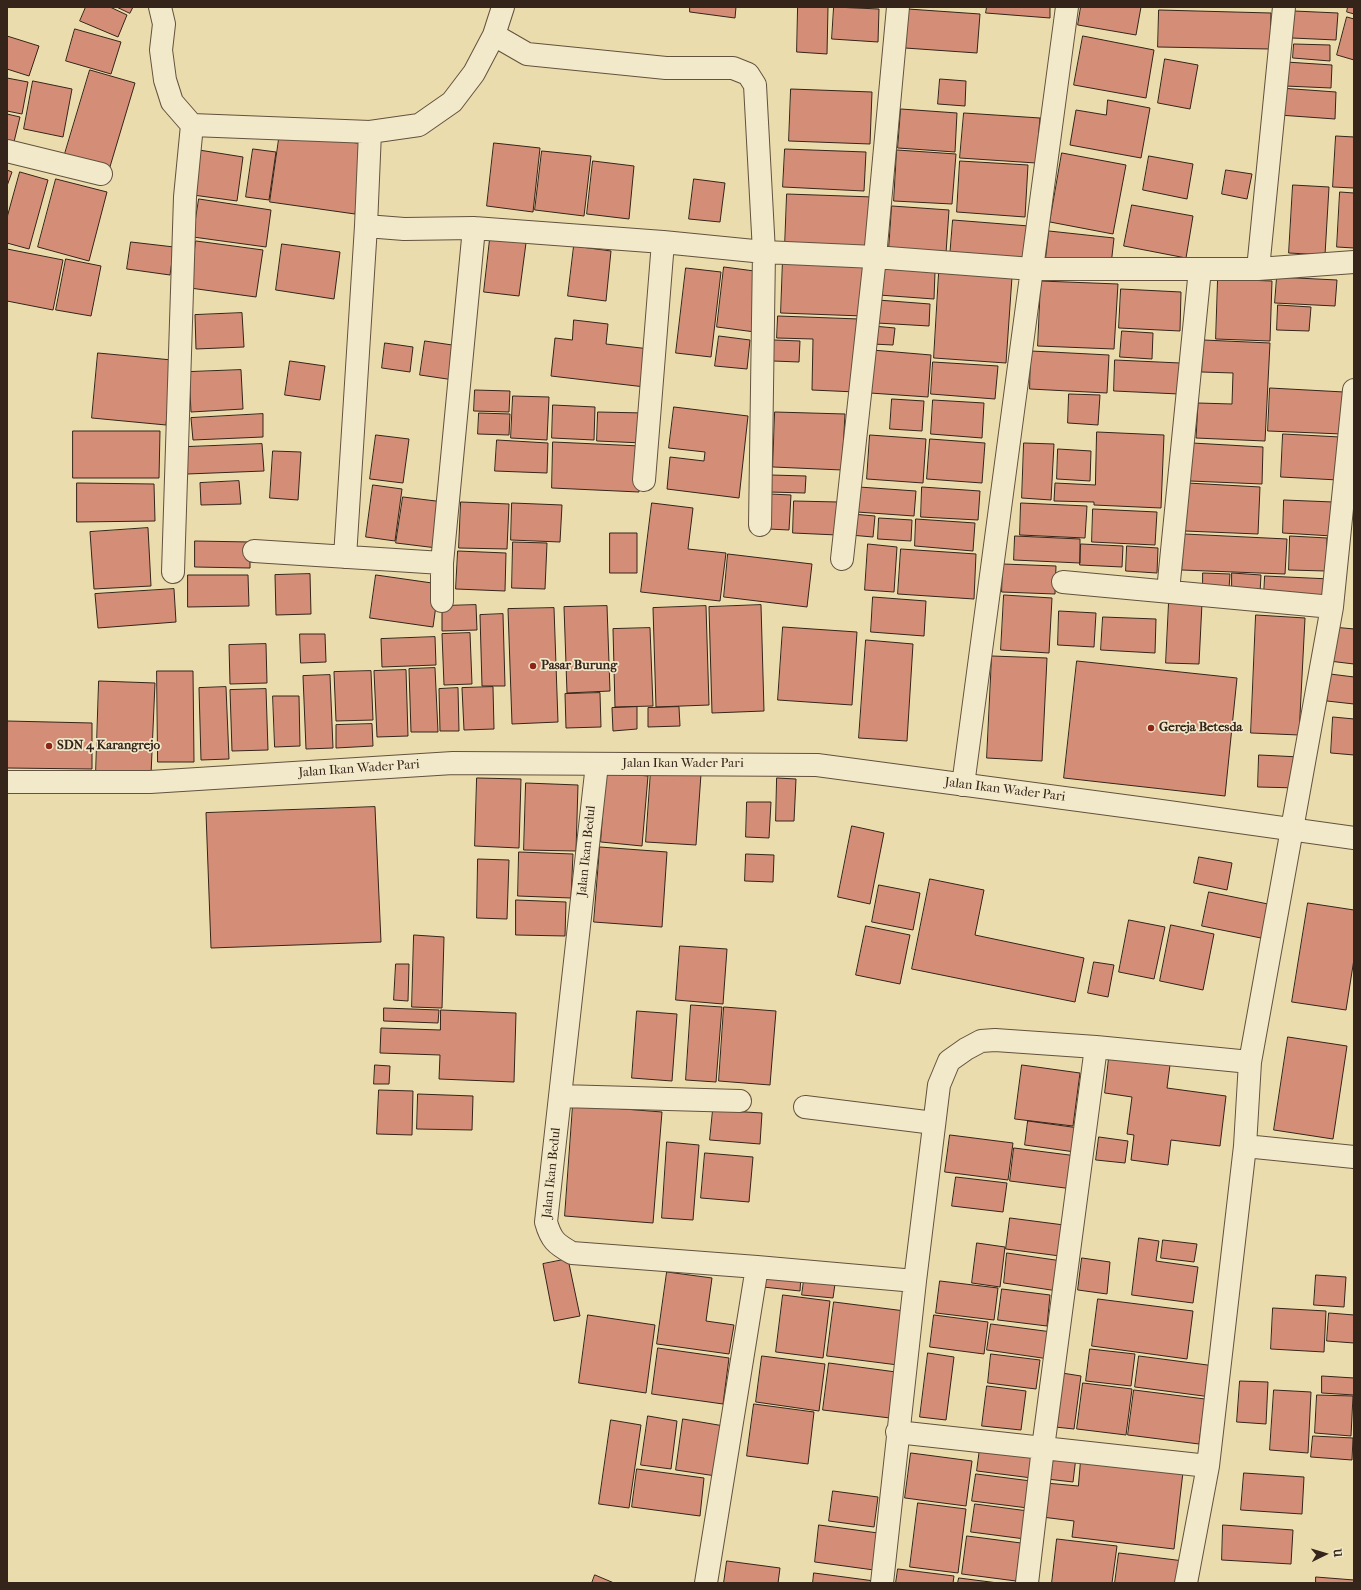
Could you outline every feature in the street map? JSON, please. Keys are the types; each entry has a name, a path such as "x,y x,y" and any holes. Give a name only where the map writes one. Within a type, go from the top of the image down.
{"street":[{"path":"160,7 164,24 161,50 166,80 172,102 192,125 185,197 173,572"},
{"path":"192,125 370,132 419,124 452,102 474,73 494,35 503,7"},
{"path":"842,559 875,257 898,7"},
{"path":"963,784 1067,7"},
{"path":"1258,269 1284,7"},
{"path":"494,35 527,54 666,68 733,68 748,74 755,85 764,252 760,525"},
{"path":"345,557 366,226 370,132"},
{"path":"7,151 101,174"},
{"path":"366,226 404,229 474,228 662,242 764,252 875,257 1032,269 1258,269 1354,262"},
{"path":"442,601 442,563 474,228"},
{"path":"644,480 662,242"},
{"path":"1168,591 1200,269"},
{"path":"1186,1583 1208,1466 1245,1146 1250,1062 1332,606 1354,390"},
{"path":"254,551 442,563"},
{"path":"1063,582 1332,606"},
{"name":"Jalan Ikan Wader Pari","path":"7,782 150,782 453,763 817,765 1354,838"},
{"name":"Jalan Ikan Bedul","path":"597,764 546,1222 550,1236 558,1246 572,1253 915,1281"},
{"path":"882,1583 934,1123 939,1085 949,1061 981,1041 995,1040 1096,1047 1250,1062"},
{"path":"1027,1583 1043,1448 1096,1047"},
{"path":"560,1096 740,1101"},
{"path":"805,1107 934,1123"},
{"path":"1245,1146 1354,1156"},
{"path":"706,1583 757,1267"},
{"path":"898,1432 1208,1466"}],"building":[{"path":"86,7 110,7 127,15 118,37 80,21"},
{"path":"117,7 133,7 130,13"},
{"path":"690,7 736,7 735,18 690,12"},
{"path":"798,7 828,7 827,54 797,52"},
{"path":"834,7 879,9 878,42 832,39"},
{"path":"987,7 1050,7 1050,18 986,13"},
{"path":"1081,7 1141,7 1136,35 1078,25"},
{"path":"1348,7 1354,7 1354,14 1347,12"},
{"path":"908,9 980,14 977,53 905,48"},
{"path":"1159,10 1271,13 1270,49 1158,47"},
{"path":"1294,11 1338,13 1336,40 1292,38"},
{"path":"1347,17 1354,19 1354,60 1337,55"},
{"path":"75,29 121,42 111,74 66,61"},
{"path":"7,36 39,46 29,76 7,69"},
{"path":"1083,36 1154,50 1146,98 1074,85"},
{"path":"1294,44 1330,45 1330,61 1293,58"},
{"path":"1165,59 1198,65 1190,109 1158,103"},
{"path":"1286,62 1332,65 1331,88 1285,86"},
{"path":"90,70 135,83 109,170 64,157"},
{"path":"7,78 28,82 22,114 7,111"},
{"path":"940,79 966,81 965,106 938,104"},
{"path":"33,81 72,89 63,137 24,129"},
{"path":"1280,88 1336,92 1335,119 1279,115"},
{"path":"791,89 872,92 870,144 789,141"},
{"path":"1108,100 1150,108 1141,158 1070,145 1076,110 1106,115"},
{"path":"901,109 957,113 955,152 898,148"},
{"path":"964,113 1040,118 1036,163 960,158"},
{"path":"7,114 20,117 13,146 7,145"},
{"path":"280,132 364,144 355,214 270,202"},
{"path":"1336,136 1354,137 1354,188 1333,187"},
{"path":"494,143 540,148 533,212 487,206"},
{"path":"253,149 276,152 269,200 246,197"},
{"path":"785,149 866,152 864,191 783,187"},
{"path":"199,150 243,157 237,201 193,195"},
{"path":"897,150 956,154 952,204 894,201"},
{"path":"542,151 591,156 584,216 535,210"},
{"path":"1062,153 1126,165 1113,234 1050,222"},
{"path":"1149,156 1193,164 1187,199 1143,190"},
{"path":"593,161 634,166 629,219 587,214"},
{"path":"960,161 1028,165 1025,217 957,212"},
{"path":"7,170 12,172 7,186"},
{"path":"1226,170 1252,174 1247,199 1222,194"},
{"path":"20,172 48,180 29,249 7,243 7,218"},
{"path":"56,179 107,192 89,261 38,247"},
{"path":"694,179 725,183 720,222 689,219"},
{"path":"1293,185 1329,187 1325,255 1289,253"},
{"path":"1340,192 1354,193 1354,248 1337,247"},
{"path":"787,194 873,197 871,250 785,246"},
{"path":"199,199 271,210 266,247 193,237"},
{"path":"1132,205 1193,216 1186,258 1124,246"},
{"path":"892,206 949,210 946,253 889,249"},
{"path":"953,220 1029,226 1026,263 950,257"},
{"path":"1049,231 1114,238 1111,265 1046,258"},
{"path":"490,239 526,243 519,296 484,292"},
{"path":"196,241 263,250 256,297 190,288"},
{"path":"131,242 174,247 170,275 127,269"},
{"path":"282,244 340,252 334,299 276,290"},
{"path":"574,246 611,251 606,301 568,296"},
{"path":"7,249 63,260 53,310 7,301"},
{"path":"783,258 865,261 863,316 781,313"},
{"path":"66,259 101,266 91,316 56,310"},
{"path":"724,267 762,272 755,332 717,327"},
{"path":"686,268 721,272 711,357 676,353"},
{"path":"881,268 935,272 934,299 879,295"},
{"path":"939,273 1012,277 1006,363 934,358"},
{"path":"1277,277 1337,280 1335,306 1275,303"},
{"path":"1218,279 1272,281 1270,341 1216,339"},
{"path":"1041,281 1118,284 1114,349 1038,346"},
{"path":"1121,289 1181,292 1180,331 1119,328"},
{"path":"878,300 930,304 929,326 877,323"},
{"path":"1278,305 1311,307 1309,331 1277,330"},
{"path":"242,313 244,347 196,349 195,315"},
{"path":"778,316 859,319 856,392 812,390 813,339 777,338"},
{"path":"574,320 608,324 606,344 650,349 645,387 551,376 555,338 572,340"},
{"path":"873,326 895,328 893,345 872,344"},
{"path":"1122,331 1153,333 1152,359 1120,357"},
{"path":"719,336 750,340 747,369 715,366"},
{"path":"774,340 800,341 799,362 773,361"},
{"path":"1203,340 1270,343 1265,441 1196,438 1198,403 1232,404 1233,373 1202,372"},
{"path":"425,341 459,346 454,380 420,375"},
{"path":"385,343 413,347 410,372 382,368"},
{"path":"872,350 931,355 928,397 870,393"},
{"path":"1031,351 1109,355 1107,393 1030,389"},
{"path":"98,353 172,360 166,425 92,418"},
{"path":"1115,360 1180,363 1179,394 1114,391"},
{"path":"290,361 325,366 320,400 285,395"},
{"path":"933,362 998,366 995,399 931,394"},
{"path":"241,370 243,409 191,412 189,372"},
{"path":"1270,388 1344,392 1342,434 1268,431"},
{"path":"475,390 510,391 509,412 474,411"},
{"path":"1069,394 1100,395 1098,425 1068,423"},
{"path":"513,396 549,397 547,440 511,438"},
{"path":"892,399 924,401 922,431 890,429"},
{"path":"933,400 984,403 982,438 931,434"},
{"path":"553,405 595,407 594,440 552,438"},
{"path":"674,407 748,416 739,498 667,489 670,457 704,461 705,452 669,448"},
{"path":"598,412 644,413 643,443 597,441"},
{"path":"775,412 845,414 842,470 773,467"},
{"path":"479,413 510,414 509,435 478,434"},
{"path":"263,414 263,437 193,440 191,418"},
{"path":"73,431 160,431 159,478 73,478"},
{"path":"1097,432 1164,435 1161,508 1094,505 1094,502 1054,501 1055,483 1095,485"},
{"path":"1283,434 1340,437 1338,480 1281,477"},
{"path":"376,435 409,439 403,483 370,479"},
{"path":"870,435 926,439 923,483 867,479"},
{"path":"930,439 985,443 982,483 927,479"},
{"path":"497,440 548,443 547,473 495,471"},
{"path":"553,442 640,446 639,492 552,488"},
{"path":"1024,443 1054,444 1051,500 1022,498"},
{"path":"1192,443 1263,447 1262,484 1190,481"},
{"path":"262,444 264,471 187,474 187,447"},
{"path":"1058,449 1091,451 1090,481 1057,479"},
{"path":"273,451 301,452 298,500 270,498"},
{"path":"771,475 806,476 805,493 770,492"},
{"path":"239,481 241,504 201,505 200,483"},
{"path":"77,483 154,484 155,521 77,522"},
{"path":"1187,483 1260,487 1258,534 1185,531"},
{"path":"373,485 402,489 395,541 366,537"},
{"path":"859,487 916,491 914,516 857,512"},
{"path":"922,487 980,491 978,520 921,517"},
{"path":"770,494 791,495 789,530 768,529"},
{"path":"403,497 444,502 437,548 396,543"},
{"path":"1284,500 1333,502 1332,536 1283,533"},
{"path":"794,501 838,502 837,535 793,533"},
{"path":"461,502 509,504 507,549 459,548"},
{"path":"512,503 562,505 560,542 511,540"},
{"path":"652,503 693,508 688,549 726,553 720,601 641,592"},
{"path":"1021,503 1087,506 1085,538 1020,535"},
{"path":"1093,509 1157,512 1155,545 1092,542"},
{"path":"852,514 875,516 873,537 850,535"},
{"path":"879,518 912,520 911,541 878,539"},
{"path":"916,519 975,523 973,551 915,546"},
{"path":"148,528 151,586 94,589 90,532"},
{"path":"610,533 637,533 637,573 610,573"},
{"path":"1184,534 1287,539 1285,574 1182,570"},
{"path":"1015,536 1080,539 1080,563 1014,560"},
{"path":"1290,536 1327,538 1326,571 1289,570"},
{"path":"195,541 250,542 250,568 195,567"},
{"path":"513,542 547,543 545,589 512,588"},
{"path":"868,544 897,547 894,592 865,590"},
{"path":"1081,544 1123,546 1122,567 1080,565"},
{"path":"1127,546 1158,548 1157,573 1126,571"},
{"path":"901,549 976,554 974,599 898,594"},
{"path":"458,551 506,553 505,591 456,589"},
{"path":"728,554 812,564 807,607 724,597"},
{"path":"1003,564 1056,566 1055,594 1002,592"},
{"path":"1203,573 1230,574 1229,589 1203,587"},
{"path":"1232,573 1261,575 1260,593 1232,591"},
{"path":"310,574 311,614 276,615 275,575"},
{"path":"188,575 248,575 249,606 188,607"},
{"path":"376,575 439,584 433,627 370,618"},
{"path":"1265,576 1330,579 1329,599 1264,596"},
{"path":"174,589 176,622 98,628 95,594"},
{"path":"1004,595 1052,598 1049,653 1001,650"},
{"path":"873,597 926,601 924,636 871,632"},
{"path":"1169,602 1202,603 1199,664 1166,663"},
{"path":"476,605 477,630 442,631 442,606"},
{"path":"761,605 764,711 712,713 709,607"},
{"path":"607,606 610,691 567,693 564,607"},
{"path":"706,606 709,705 656,707 653,608"},
{"name":"Pasar Burung","path":"554,608 558,722 512,724 508,609"},
{"path":"1059,611 1096,613 1094,647 1058,645"},
{"path":"503,614 505,686 482,686 480,615"},
{"path":"1256,615 1305,618 1299,735 1251,733"},
{"path":"1103,617 1156,619 1155,653 1101,650"},
{"path":"783,627 857,632 852,705 778,700"},
{"path":"1333,627 1354,629 1354,664 1329,661"},
{"path":"650,628 653,706 615,707 613,629"},
{"path":"470,633 472,684 444,685 442,634"},
{"path":"300,634 325,634 326,662 301,663"},
{"path":"435,637 436,665 382,667 381,639"},
{"path":"866,640 913,644 907,741 859,738"},
{"path":"266,644 267,683 230,684 229,645"},
{"path":"992,656 1047,658 1042,761 987,758"},
{"name":"Gereja Betesda","path":"1077,661 1237,678 1225,796 1064,778"},
{"path":"435,668 438,732 411,732 409,669"},
{"path":"406,670 408,736 377,737 374,671"},
{"path":"157,671 193,671 194,762 158,762"},
{"path":"371,671 373,720 336,721 334,672"},
{"path":"1330,674 1354,677 1354,704 1327,701"},
{"path":"330,675 333,748 306,749 303,676"},
{"path":"99,681 155,683 151,775 96,773"},
{"path":"226,687 229,759 201,760 199,688"},
{"path":"493,687 494,729 464,730 462,688"},
{"path":"458,688 459,731 440,731 439,689"},
{"path":"266,689 268,750 232,751 230,690"},
{"path":"600,693 601,727 566,728 565,694"},
{"path":"273,696 299,696 300,746 275,747"},
{"path":"637,707 637,729 613,731 612,708"},
{"path":"679,707 680,726 648,727 648,708"},
{"path":"1333,717 1354,719 1354,755 1331,753"},
{"name":"SDN 4 Karangrejo","path":"7,721 92,723 92,769 7,768"},
{"path":"372,724 373,746 336,748 336,725"},
{"path":"1259,755 1300,757 1298,788 1258,787"},
{"path":"651,770 701,774 696,845 646,842"},
{"path":"606,772 648,776 642,846 601,842"},
{"path":"477,778 521,779 519,848 475,846"},
{"path":"777,778 796,779 794,821 776,821"},
{"path":"526,783 578,785 576,851 524,850"},
{"path":"747,802 771,802 769,838 746,837"},
{"path":"375,807 381,942 211,948 206,813"},
{"path":"852,826 884,833 870,904 838,897"},
{"path":"600,847 667,852 662,927 594,922"},
{"path":"519,852 573,854 571,898 518,896"},
{"path":"746,854 774,855 773,882 745,881"},
{"path":"1199,857 1232,863 1227,890 1194,883"},
{"path":"478,859 509,860 507,919 477,918"},
{"path":"930,879 984,890 975,935 1084,958 1075,1002 912,969"},
{"path":"879,885 920,893 913,930 872,922"},
{"path":"1209,892 1268,904 1261,938 1202,926"},
{"path":"516,900 566,902 565,936 516,935"},
{"path":"1308,903 1354,910 1354,959 1346,1010 1292,1002"},
{"path":"1129,920 1165,927 1154,979 1119,972"},
{"path":"1171,925 1214,934 1203,990 1160,981"},
{"path":"866,926 910,935 900,984 856,975"},
{"path":"414,935 444,937 442,1008 412,1007"},
{"path":"680,946 727,949 723,1004 676,1000"},
{"path":"1094,962 1114,965 1108,997 1088,993"},
{"path":"396,964 409,964 408,1001 394,1000"},
{"path":"691,1005 722,1007 716,1082 686,1080"},
{"path":"724,1007 776,1011 770,1085 719,1081"},
{"path":"384,1008 439,1010 438,1023 384,1021"},
{"path":"441,1010 516,1013 514,1082 439,1079 440,1055 380,1053 381,1028 440,1030"},
{"path":"637,1011 677,1014 672,1081 632,1078"},
{"path":"1288,1037 1347,1046 1333,1139 1274,1130"},
{"path":"1109,1058 1170,1065 1167,1088 1226,1096 1220,1146 1171,1140 1168,1165 1131,1160 1134,1135 1127,1134 1132,1097 1105,1093"},
{"path":"375,1065 390,1066 389,1084 374,1084"},
{"path":"1022,1065 1080,1073 1073,1126 1015,1119"},
{"path":"379,1090 413,1091 412,1135 377,1134"},
{"path":"418,1094 473,1096 472,1130 417,1129"},
{"path":"573,1105 662,1112 653,1223 565,1216"},
{"path":"713,1110 762,1113 760,1144 710,1140"},
{"path":"1028,1121 1079,1128 1075,1152 1025,1145"},
{"path":"950,1135 1013,1143 1008,1180 945,1172"},
{"path":"1099,1137 1128,1141 1125,1163 1096,1160"},
{"path":"667,1142 699,1145 693,1220 662,1218"},
{"path":"1014,1148 1077,1156 1073,1189 1010,1181"},
{"path":"705,1153 753,1157 749,1202 701,1198"},
{"path":"956,1177 1007,1183 1003,1212 952,1206"},
{"path":"1010,1218 1064,1225 1060,1256 1006,1249"},
{"path":"1139,1238 1159,1241 1156,1261 1198,1267 1193,1303 1132,1295"},
{"path":"1163,1240 1197,1244 1194,1262 1161,1258"},
{"path":"977,1243 1005,1247 1000,1287 972,1283"},
{"path":"1007,1253 1062,1261 1058,1291 1004,1283"},
{"path":"1082,1258 1110,1262 1107,1294 1078,1290"},
{"path":"568,1259 580,1316 554,1321 543,1264"},
{"path":"765,1270 801,1275 800,1291 763,1287"},
{"path":"667,1272 712,1278 706,1321 734,1325 729,1354 657,1344"},
{"path":"805,1273 836,1277 833,1298 802,1295"},
{"path":"1316,1275 1346,1277 1344,1307 1314,1305"},
{"path":"940,1281 998,1288 994,1320 936,1313"},
{"path":"1002,1289 1050,1295 1047,1326 998,1320"},
{"path":"783,1295 830,1301 823,1358 776,1352"},
{"path":"1098,1299 1193,1311 1187,1359 1092,1346"},
{"path":"834,1302 905,1311 898,1365 827,1356"},
{"path":"1273,1308 1326,1311 1324,1352 1271,1349"},
{"path":"1329,1313 1354,1315 1354,1343 1327,1341"},
{"path":"588,1315 655,1325 646,1393 579,1383"},
{"path":"934,1315 988,1322 984,1354 930,1347"},
{"path":"991,1324 1052,1332 1049,1359 987,1350"},
{"path":"658,1348 729,1358 723,1404 652,1394"},
{"path":"1090,1349 1135,1354 1131,1386 1086,1381"},
{"path":"928,1353 954,1357 946,1420 920,1417"},
{"path":"991,1354 1040,1360 1036,1389 988,1383"},
{"path":"762,1356 825,1364 819,1411 756,1402"},
{"path":"1139,1356 1215,1366 1211,1397 1135,1387"},
{"path":"829,1363 896,1372 890,1418 823,1410"},
{"path":"1062,1373 1081,1376 1074,1429 1055,1427"},
{"path":"1322,1376 1354,1378 1354,1395 1322,1393"},
{"path":"1240,1381 1268,1382 1266,1424 1237,1422"},
{"path":"1083,1383 1132,1389 1126,1435 1077,1429"},
{"path":"987,1386 1026,1391 1021,1430 982,1426"},
{"path":"1134,1390 1205,1399 1199,1444 1128,1435"},
{"path":"1274,1390 1311,1392 1308,1453 1270,1450"},
{"path":"1317,1395 1353,1396 1351,1436 1315,1433"},
{"path":"754,1404 814,1412 808,1464 747,1456"},
{"path":"648,1416 677,1421 671,1469 641,1465"},
{"path":"683,1419 724,1426 716,1476 676,1470"},
{"path":"611,1420 641,1425 629,1508 599,1504"},
{"path":"1313,1436 1353,1438 1352,1460 1311,1457"},
{"path":"980,1448 1035,1454 1032,1478 977,1471"},
{"path":"911,1453 972,1461 966,1506 905,1498"},
{"path":"1049,1454 1076,1457 1073,1482 1047,1479"},
{"path":"1081,1460 1183,1472 1174,1549 1072,1537 1074,1521 1042,1517 1046,1483 1078,1486"},
{"path":"637,1469 704,1478 700,1516 632,1507"},
{"path":"1244,1473 1304,1477 1302,1514 1241,1510"},
{"path":"976,1474 1031,1481 1028,1508 972,1501"},
{"path":"833,1491 878,1497 874,1527 829,1521"},
{"path":"918,1503 966,1509 958,1573 910,1567"},
{"path":"975,1504 1028,1511 1025,1539 971,1532"},
{"path":"819,1525 878,1533 874,1570 815,1562"},
{"path":"1223,1525 1293,1530 1291,1564 1222,1560"},
{"path":"967,1536 1021,1543 1016,1581 962,1574"},
{"path":"1057,1539 1117,1546 1112,1583 1052,1583"},
{"path":"1119,1553 1184,1561 1181,1583 1115,1583"},
{"path":"727,1561 780,1568 778,1583 724,1583"},
{"path":"898,1569 954,1576 953,1583 896,1583"},
{"path":"814,1573 882,1582 882,1583 813,1583"},
{"path":"595,1575 614,1583 592,1583"},
{"path":"1316,1577 1354,1580 1354,1583 1316,1583"},
{"path":"959,1578 998,1583 958,1583"}],"place":[{"name":"Pasar Burung","path":"533,666"},
{"name":"Gereja Betesda","path":"1151,728"},
{"name":"SDN 4 Karangrejo","path":"49,746"}]}
